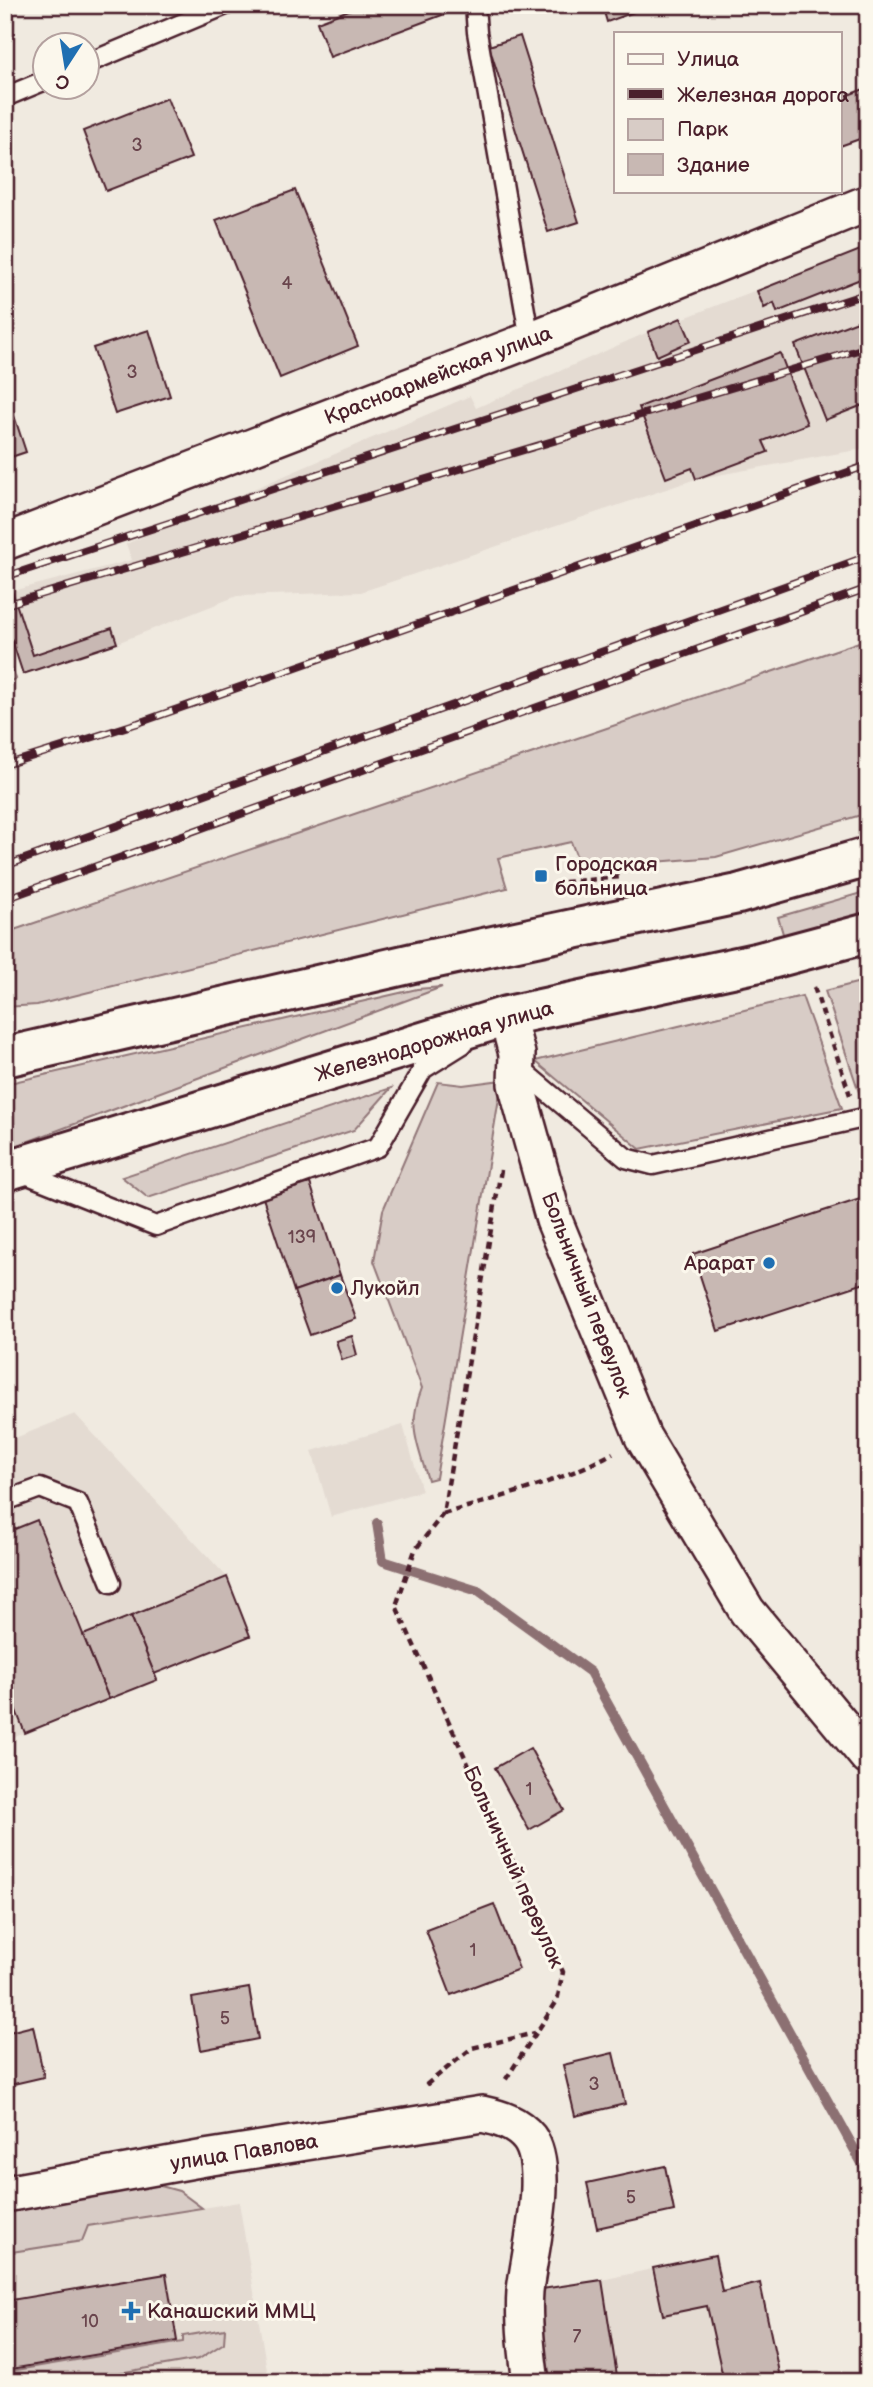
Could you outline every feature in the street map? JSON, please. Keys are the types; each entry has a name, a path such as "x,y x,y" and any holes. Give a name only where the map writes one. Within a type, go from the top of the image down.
{"main road":[{"path":"5,1057 413,963 738,894 868,857"},
{"name":"Железнодорожная улица","path":"8,1170 507,1016 760,962 868,933"}],"street":[{"name":"Красноармейская улица","path":"5,542 530,340 868,203"},
{"name":"Больничный переулок","path":"507,1016 517,1055 516,1084 554,1220 643,1437 747,1611 868,1758"},
{"name":"улица Павлова","path":"5,2194 205,2158 482,2114"},
{"path":"482,2114 508,2120 529,2138 539,2162 539,2193 525,2293 531,2382"}],"lane":[{"path":"475,5 477,32 530,340"},
{"path":"102,57 221,6"},
{"path":"5,97 32,86"},
{"path":"8,1170 156,1226 378,1147 423,1069 507,1016"},
{"path":"518,1067 626,1158 653,1165 863,1118"},
{"path":"5,1501 40,1488 78,1503 111,1583"}],"path":[{"path":"813,983 863,1118"},
{"path":"502,1164 443,1514 594,1464 643,1437"},
{"name":"Больничный переулок","path":"443,1514 415,1550 396,1606 563,1972 557,2001 482,2114"},
{"path":"423,2088 471,2048 537,2032"}],"shaded area":[{"path":"868,247 868,448 696,479 361,592 237,596 117,643 23,674 5,619 12,591 132,560 126,544 470,396 476,408 648,332"},
{"path":"75,1414 227,1577 250,1636 154,1674 157,1680 5,1741 5,1442"},
{"path":"403,1425 422,1491 331,1517 312,1451"},
{"name":"Канашский ММЦ","path":"239,2202 269,2382 5,2382 5,2240"},
{"path":"715,2255 722,2291 760,2283 781,2382 550,2382 535,2290 602,2280"}],"green space":[{"path":"868,639 868,813 716,857 581,868 571,842 498,858 507,888 37,1005 5,1007 5,933"},
{"path":"5,648 16,679 5,683"},
{"path":"868,891 868,913 784,937 778,917"},
{"path":"868,980 868,1102 863,1104 825,991"},
{"path":"442,987 5,1150 5,1084 417,989"},
{"path":"802,996 842,1108 640,1149 535,1061"},
{"path":"502,1080 436,1478 428,1480 414,1424 422,1388 374,1261 383,1210 438,1082 463,1085"},
{"path":"391,1088 354,1130 148,1198 122,1177"},
{"path":"157,2185 179,2191 202,2208 88,2226 82,2241 5,2253 5,2213"},
{"path":"225,2329 224,2343 199,2359 68,2382 5,2382 5,2372 183,2342 183,2336"}],"building":[{"path":"362,5 466,6 330,57 317,22"},
{"path":"602,5 653,5 607,22"},
{"path":"520,36 579,222 548,232 489,46"},
{"path":"864,89 868,100 868,136 842,145 842,97"},
{"path":"167,98 191,158 106,191 83,131"},
{"path":"295,190 358,346 280,378 216,220"},
{"path":"868,247 868,276 777,312 774,303 764,308 757,291"},
{"path":"868,317 868,403 825,420 795,345"},
{"path":"681,318 691,341 657,356 648,332"},
{"path":"149,330 170,396 115,414 93,348"},
{"path":"780,353 807,424 763,441 768,452 696,479 692,468 666,478 639,407"},
{"path":"5,388 26,452 5,459"},
{"path":"12,591 33,655 112,628 117,643 23,674 5,619 5,593"},
{"path":"310,1183 340,1275 294,1291 263,1198"},
{"path":"860,1199 868,1223 868,1282 718,1331 693,1254"},
{"path":"340,1275 356,1319 310,1335 294,1291"},
{"path":"352,1336 357,1355 342,1360 336,1341"},
{"path":"37,1520 109,1699 25,1733 5,1683 5,1533"},
{"path":"227,1577 250,1636 154,1674 131,1616"},
{"path":"131,1616 157,1680 109,1699 83,1635"},
{"path":"530,1748 564,1810 529,1830 495,1768"},
{"path":"494,1904 519,1969 451,1995 426,1930"},
{"path":"249,1988 258,2039 201,2050 192,1998"},
{"path":"33,2026 44,2077 5,2086 5,2033"},
{"path":"613,2053 625,2104 575,2116 563,2065"},
{"path":"665,2166 674,2211 597,2228 587,2183"},
{"path":"715,2255 722,2292 760,2283 781,2382 724,2382 707,2306 663,2315 653,2268"},
{"path":"166,2274 177,2341 5,2370 5,2301"},
{"path":"602,2280 618,2382 550,2382 535,2290"}],"waterway":[{"path":"377,1523 383,1561 478,1591 590,1672 868,2174"}],"railway":[{"path":"5,577 868,293"},
{"path":"5,605 868,347"},
{"path":"5,765 138,723 868,465"},
{"path":"5,866 868,556"},
{"path":"5,899 868,588"}],"place":[{"name":"Городская больница","path":"541,876"},
{"name":"Арарат","path":"769,1263"},
{"name":"Лукойл","path":"337,1288"},
{"name":"Канашский ММЦ","path":"131,2311"}]}
